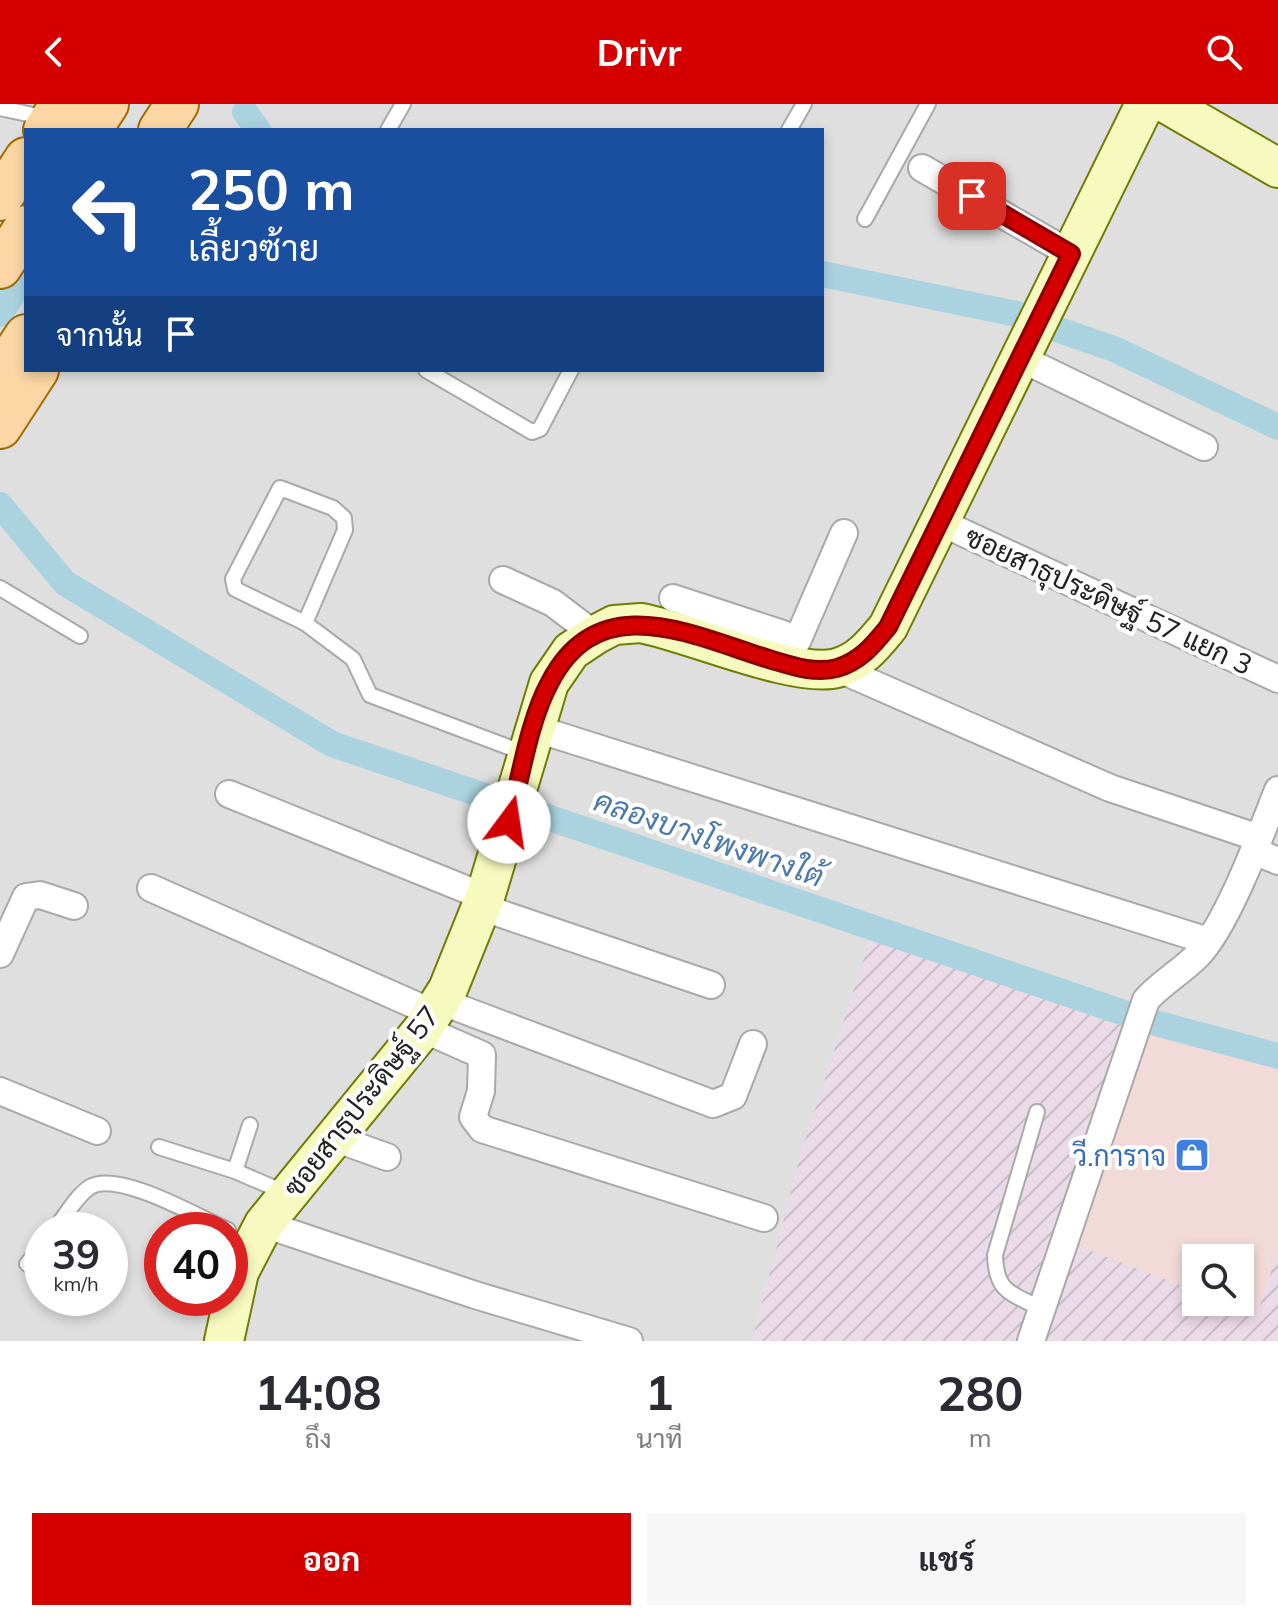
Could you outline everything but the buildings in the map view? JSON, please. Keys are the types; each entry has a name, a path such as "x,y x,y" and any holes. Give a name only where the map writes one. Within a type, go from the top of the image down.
{"main road":[{"path":"62,121 107,104"},
{"path":"161,128 177,104"},
{"path":"194,128 210,104"},
{"path":"0,199 24,162"},
{"path":"0,267 24,230"},
{"path":"0,375 24,339"},
{"path":"0,427 36,372"}],"street":[{"path":"837,668 867,653 888,627 1145,104"},
{"path":"1167,104 1278,168"},
{"path":"922,168 1071,254"},
{"path":"1020,358 1204,447"},
{"name":"ซอยสาธุประดิษฐ์ 57 แยก 3","path":"940,522 1278,679"},
{"path":"673,598 791,651 844,533"},
{"path":"503,580 553,603 595,635"},
{"name":"ซอยสาธุประดิษฐ์ 57","path":"248,1229 289,1194 432,1014 483,902 549,683 571,651 614,625 641,623 791,651 808,669 837,668"},
{"path":"837,668 1110,788 1264,850"},
{"path":"527,754 1208,941"},
{"path":"1031,1341 1146,1000 1162,983 1197,956 1208,941 1264,850 1278,790"},
{"path":"229,794 483,902 711,985"},
{"path":"151,888 432,1014 713,1104 733,1096 753,1044"},
{"path":"0,954 26,897 40,895 74,906"},
{"path":"432,1014 482,1055 481,1091 473,1117 482,1129 764,1218"},
{"path":"0,1091 97,1131"},
{"path":"334,1138 387,1157"},
{"path":"248,1233 586,1335 629,1341"},
{"name":"ซอยสาธุประดิษฐ์ 57","path":"224,1341 229,1316"}],"lane":[{"path":"389,128 403,104"},
{"path":"790,128 804,104"},
{"path":"865,219 928,104"},
{"path":"0,108 62,121"},
{"path":"429,372 532,432 540,429 570,372"},
{"path":"305,623 345,530 344,518 333,508 280,488 233,584 235,589 305,623 353,659 370,695 527,754"},
{"path":"0,588 80,636"},
{"path":"1037,1112 995,1255 996,1276 1002,1288 1042,1309"},
{"path":"235,1171 250,1125"},
{"path":"159,1147 235,1171 289,1194"},
{"path":"69,1212 88,1188 100,1183 124,1183 195,1212"}],"shaded area":[{"path":"0,104 1278,104 1278,1341 0,1341"},
{"path":"872,934 1125,1021 1019,1341 752,1341 802,1150"},
{"name":"วี.การาจ","path":"1147,1027 1278,1065 1278,1249 1257,1315 1254,1314 1254,1244 1182,1244 1182,1286 1078,1246"},
{"path":"1078,1246 1182,1286 1182,1316 1257,1315 1278,1250 1278,1341 1045,1341"}],"waterway":[{"path":"245,112 257,128"},
{"path":"824,274 1017,314"},
{"path":"0,314 24,277"},
{"path":"1059,330 1114,349 1278,427"},
{"name":"คลองบางโพงพางใต้","path":"0,505 65,583 332,744 1148,1021 1278,1056"}],"place":[{"name":"วี.การาจ","path":"1192,1155"}],"route":[{"path":"509,822 549,683 571,651 614,625 641,623 671,629 808,669 837,668 867,653 888,627 1071,254 972,196"}]}
